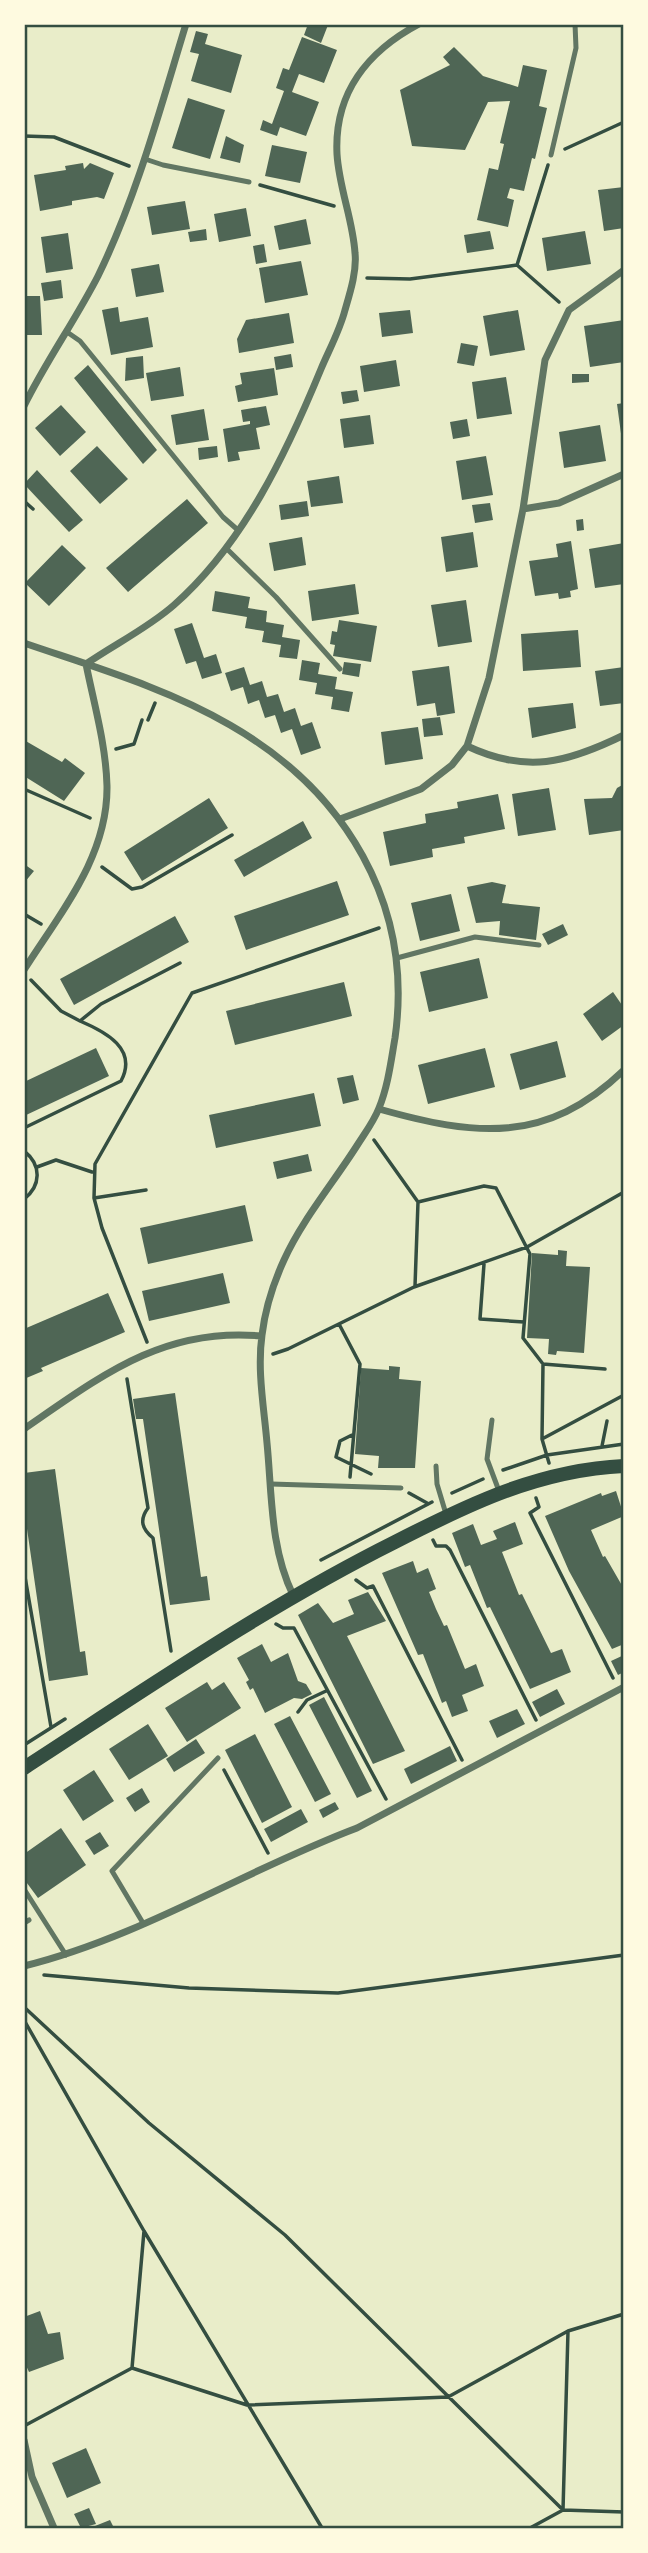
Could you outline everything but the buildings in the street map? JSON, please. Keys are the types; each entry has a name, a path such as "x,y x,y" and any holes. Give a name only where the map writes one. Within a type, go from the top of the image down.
{"main road":[{"path":"24,1768 268,1610 425,1525 499,1491 531,1481 553,1475 624,1466"}],"street":[{"path":"24,407 42,369 67,332 97,277 141,171 186,24"},
{"path":"86,664 173,606 226,548 239,531 307,403 345,312 353,277 355,254 337,155 343,106 369,58 397,36 419,24"},
{"path":"340,819 421,789 452,765 467,746 489,678 523,509 545,360 569,310 624,270"},
{"path":"523,509 559,503 624,474"},
{"path":"24,643 160,691 230,724 266,747 308,783 340,819 368,866 391,923 400,979 390,1068 379,1110 284,1259 269,1300 261,1336 260,1354 276,1548 293,1595"},
{"path":"24,972 91,860 102,822 107,786 104,752 86,664"},
{"path":"467,746 486,755 522,764 570,758 624,734"},
{"path":"379,1110 437,1126 471,1130 515,1128 550,1119 581,1104 624,1070"},
{"path":"24,1429 124,1362 151,1351 215,1335 261,1336"},
{"path":"24,1966 66,1955 143,1923 392,1810 466,1768 621,1688"},
{"path":"24,2440 32,2477 54,2529"}],"lane":[{"path":"551,156 576,48 575,24"},
{"path":"145,159 250,182"},
{"path":"67,332 79,341 223,517 239,531"},
{"path":"226,548 276,597 340,669"},
{"path":"397,958 475,937 539,945"},
{"path":"492,1420 487,1459 499,1491"},
{"path":"436,1466 437,1484 447,1515"},
{"path":"271,1484 401,1488"},
{"path":"143,1923 112,1871 218,1758"},
{"path":"24,1889 66,1955"}],"path":[{"path":"517,265 551,156 624,122"},
{"path":"24,136 54,136 141,171"},
{"path":"250,182 329,206 346,207"},
{"path":"353,277 411,279 517,265 569,310"},
{"path":"24,501 33,509"},
{"path":"148,720 160,691"},
{"path":"104,752 134,744 142,720"},
{"path":"24,789 102,822"},
{"path":"91,860 132,888 142,887 232,835"},
{"path":"24,915 50,930"},
{"path":"151,1351 102,1228 94,1198 92,1172 192,993 391,923"},
{"path":"80,1021 101,1004 180,963"},
{"path":"24,972 61,1011 110,1035 127,1058 127,1070 121,1081 24,1128"},
{"path":"367,1129 418,1202 414,1287"},
{"path":"24,1151 37,1167 38,1177 34,1192 24,1199"},
{"path":"37,1167 56,1160 92,1172"},
{"path":"418,1202 484,1186 496,1188 527,1247 530,1254 523,1338 543,1364 542,1439 553,1475"},
{"path":"94,1198 146,1190"},
{"path":"260,1354 288,1349 414,1287 527,1247 624,1192"},
{"path":"484,1264 480,1318 524,1322"},
{"path":"339,1324 360,1364 351,1474"},
{"path":"124,1362 148,1508 142,1522 145,1532 153,1538 171,1651"},
{"path":"543,1364 606,1369"},
{"path":"542,1439 624,1395"},
{"path":"602,1446 607,1421"},
{"path":"353,1435 340,1441 336,1452 339,1460 427,1503"},
{"path":"531,1481 539,1507 530,1513 621,1688"},
{"path":"425,1525 436,1546 446,1546 450,1550 542,1731"},
{"path":"348,1565 359,1584 367,1588 373,1586 466,1768"},
{"path":"24,1570 51,1728"},
{"path":"268,1610 277,1626 294,1628 392,1810"},
{"path":"298,1712 307,1700 326,1691"},
{"path":"218,1758 274,1864"},
{"path":"36,1973 189,1988 338,1993 624,1955"},
{"path":"24,2007 149,2123 285,2235 564,2510"},
{"path":"24,2020 144,2231 322,2529"},
{"path":"132,2368 144,2231"},
{"path":"24,2426 132,2368 247,2404 448,2397 568,2331 624,2314"},
{"path":"564,2510 568,2331"},
{"path":"530,2529 564,2510 624,2512"}]}
